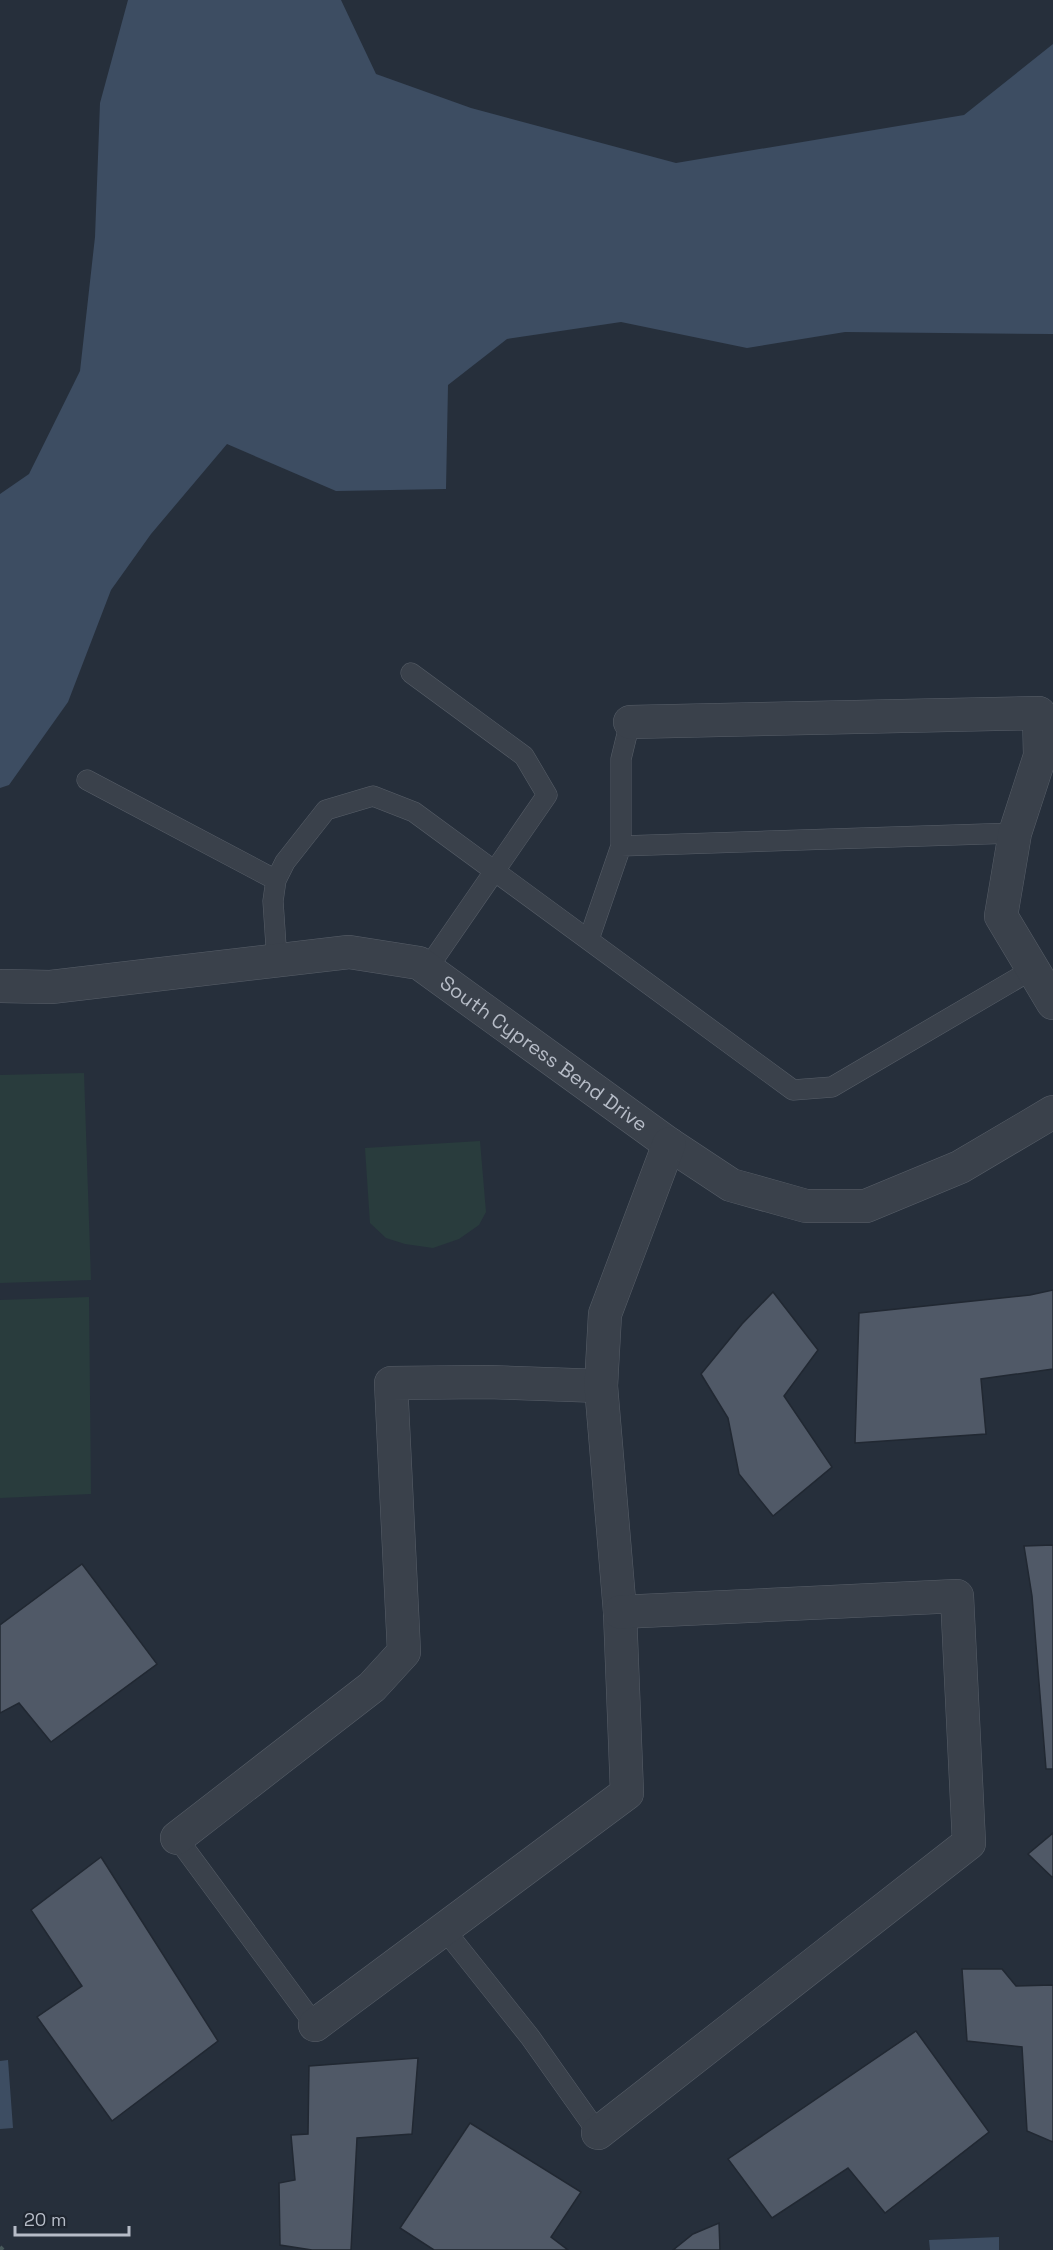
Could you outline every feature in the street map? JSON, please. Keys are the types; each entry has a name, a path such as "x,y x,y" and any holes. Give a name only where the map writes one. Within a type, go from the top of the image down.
{"street":[{"path":"630,722 1040,713 1040,756 1015,833 1001,916 1053,1003"},
{"name":"South Cypress Bend Drive","path":"0,986 51,987 349,952 419,963 669,1144 731,1185 806,1206 866,1206 960,1167 1053,1112"},
{"path":"315,2025 627,1792 620,1612 601,1386 605,1314 669,1144"},
{"path":"177,1838 372,1687 404,1652 391,1383 487,1382 601,1386"},
{"path":"598,2133 969,1844 957,1596 620,1612"}],"lane":[{"path":"411,673 524,756 548,795 427,969"},
{"path":"589,939 621,846 621,759 630,722"},
{"path":"87,780 276,880"},
{"path":"277,961 273,901 276,880 285,862 326,810 373,796 414,812 793,1090 832,1087 1033,969"},
{"path":"621,846 1015,833"},
{"path":"177,1838 315,2025"},
{"path":"444,1929 530,2037 598,2133"}],"path":[{"path":"0,2247 3,2250"}],"shaded area":[{"path":"84,1073 91,1280 0,1283 0,1075"},
{"path":"480,1141 486,1212 479,1225 459,1239 433,1248 405,1244 386,1238 370,1223 365,1148"},
{"path":"89,1297 91,1494 0,1498 0,1300"}],"water":[{"path":"128,0 341,0 376,74 471,108 676,163 964,115 1053,44 1053,334 845,332 747,348 621,322 507,339 448,385 446,489 336,491 227,444 151,534 111,590 68,702 9,785 0,788 0,494 29,474 80,371 95,237 100,103"},
{"path":"8,2060 13,2128 0,2129 0,2061"},
{"path":"999,2237 999,2250 930,2250 929,2240"}],"building":[{"path":"1053,1290 1053,1369 981,1379 986,1434 855,1443 859,1313 1030,1295"},
{"path":"773,1292 818,1350 784,1396 832,1467 773,1516 739,1474 728,1418 701,1374 742,1324"},
{"path":"1053,1545 1053,1769 1046,1769 1032,1596 1024,1546"},
{"path":"82,1564 157,1664 51,1742 19,1703 0,1713 0,1625"},
{"path":"1053,1833 1053,1878 1028,1854"},
{"path":"101,1857 218,2041 112,2121 37,2017 82,1986 31,1910"},
{"path":"962,1969 1002,1969 1016,1986 1053,1985 1053,2142 1027,2131 1022,2047 967,2041"},
{"path":"916,2031 989,2132 885,2213 848,2168 772,2218 728,2159"},
{"path":"418,2058 412,2134 357,2138 351,2250 312,2250 280,2245 279,2183 295,2180 291,2135 308,2134 309,2066"},
{"path":"470,2123 581,2192 551,2237 568,2250 434,2250 400,2228"},
{"path":"719,2223 720,2250 673,2250 693,2234"}]}
